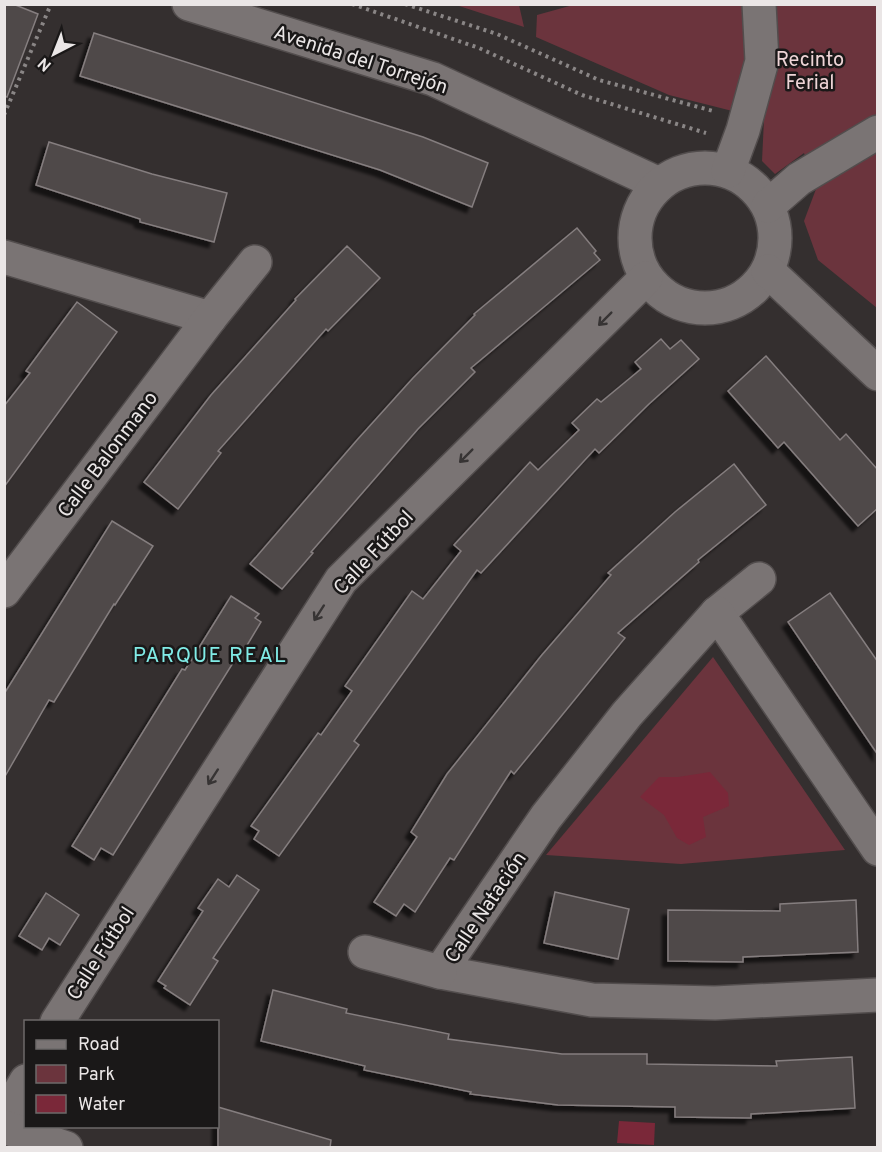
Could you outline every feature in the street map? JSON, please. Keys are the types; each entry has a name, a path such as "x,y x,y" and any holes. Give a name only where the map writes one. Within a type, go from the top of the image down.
{"street":[{"name":"Avenida del Torrejón","path":"189,4 433,79 659,184"},
{"path":"728,171 762,62 759,4"},
{"path":"768,206 799,179 878,132"},
{"path":"704,167 728,171 753,187 768,206 774,223 775,248 768,271 748,294 727,306 702,309 686,306 663,295 646,278 634,244 636,220 643,202 659,184 680,172 704,167"},
{"path":"4,257 210,318"},
{"name":"Calle Balonmano","path":"4,591 210,318 255,262"},
{"path":"768,271 878,374"},
{"name":"Calle Fútbol","path":"58,1020 341,580 646,278"},
{"name":"Calle Natación","path":"759,579 717,614 627,714 546,818 440,972 592,1000 715,1003 878,995"},
{"path":"717,614 878,849"},
{"path":"365,952 440,972"},
{"path":"4,1119 24,1084"},
{"path":"4,1127 66,1148"}],"path":[{"path":"4,115 51,4"},
{"path":"352,4 478,48 582,95 712,135 744,125"},
{"path":"405,4 497,34 599,80 744,125"}],"green space":[{"path":"456,5 519,5 524,27"},
{"name":"Recinto Ferial","path":"573,5 877,5 877,308 818,260 804,221 816,189 804,153 775,174 762,161 764,119 669,95 536,37 537,15"},
{"path":"713,657 845,850 681,864 546,855"}],"water":[{"path":"710,772 728,793 729,806 703,817 706,837 689,845 677,838 664,815 640,797 659,777 678,777"},
{"path":"619,1121 655,1123 654,1145 617,1143"}],"building":[{"path":"4,4 13,4 38,14 7,97 4,96"},
{"path":"94,33 423,137 488,163 472,207 380,170 80,76"},
{"path":"49,142 152,174 227,193 214,242 140,222 140,219 36,185"},
{"path":"577,228 596,251 594,253 600,260 471,368 475,372 418,429 311,552 313,553 282,589 250,564 357,440 474,314"},
{"path":"347,246 380,278 328,331 326,329 218,451 221,453 178,509 144,482 211,395 295,299"},
{"path":"77,302 117,332 4,487 4,406 30,373 26,371"},
{"path":"661,339 670,349 681,340 699,359 599,453 595,449 481,573 477,570 354,741 359,745 279,856 254,839 259,831 251,826 318,733 321,735 352,691 345,686 412,591 423,599 461,551 454,545 530,462 538,470 579,430 572,423 597,399 601,402 641,369 635,362"},
{"path":"766,356 840,440 846,434 878,470 878,508 858,526 784,442 778,448 728,391"},
{"path":"734,464 766,505 698,560 699,562 618,633 625,638 514,774 511,771 454,860 450,858 415,912 404,904 396,916 374,902 417,837 411,832 447,774 541,656 611,575 608,573 675,512"},
{"path":"112,521 153,546 114,604 54,702 49,700 4,778 4,694"},
{"path":"830,593 878,662 878,755 788,622"},
{"path":"231,596 259,614 255,618 261,622 243,652 241,650 113,855 101,848 94,860 72,846 182,669 185,670"},
{"path":"237,875 259,890 213,958 218,961 190,1005 164,988 166,986 158,981 203,911 198,908 218,879 229,887"},
{"path":"555,892 629,909 618,959 544,943"},
{"path":"46,893 79,915 60,945 49,938 42,950 19,936"},
{"path":"856,900 858,952 743,957 743,962 668,961 668,910 780,911 780,904"},
{"path":"273,990 347,1009 346,1013 449,1034 448,1039 562,1054 647,1054 647,1064 777,1066 776,1061 852,1057 855,1108 751,1114 751,1118 675,1117 675,1107 558,1105 470,1094 471,1092 364,1070 365,1066 261,1041"},
{"path":"219,1107 331,1140 330,1148 218,1148"}],"district":[{"name":"PARQUE REAL","path":"210,655"}]}
